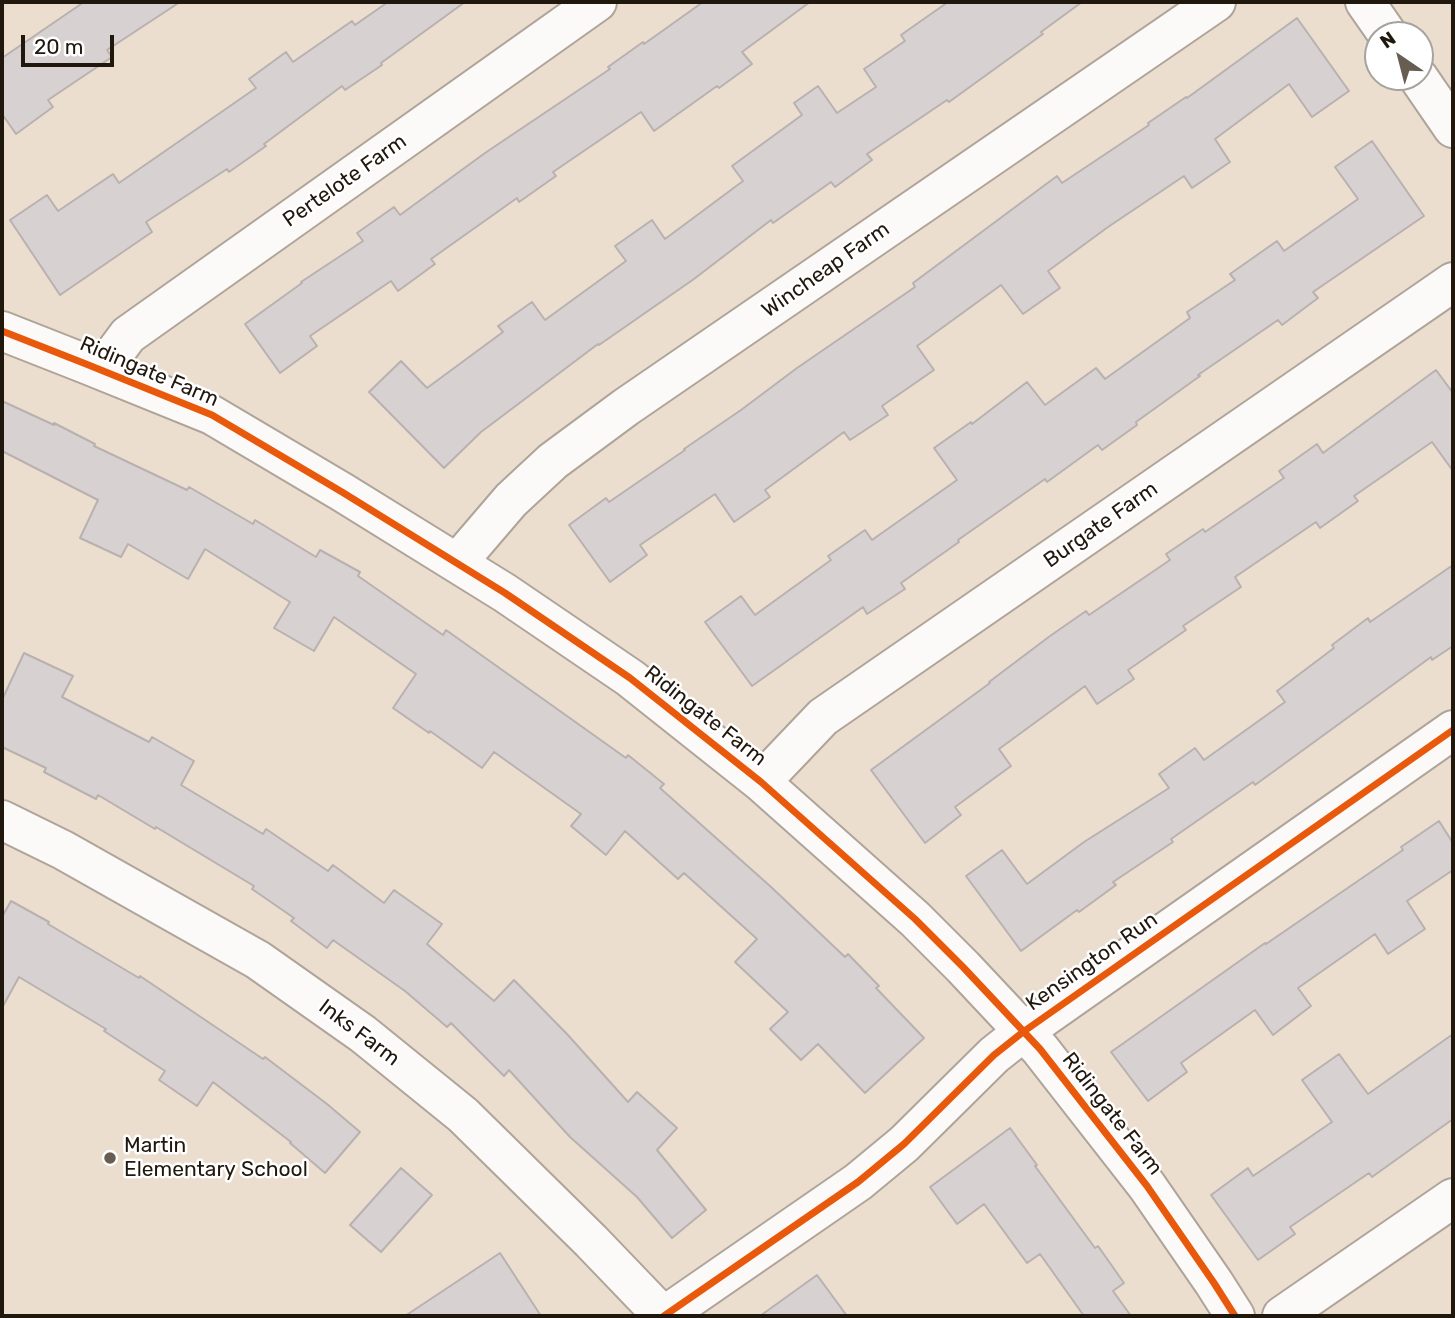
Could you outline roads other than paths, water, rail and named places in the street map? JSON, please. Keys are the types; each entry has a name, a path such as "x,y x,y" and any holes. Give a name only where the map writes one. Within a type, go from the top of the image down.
{"street":[{"name":"Pertelote Farm","path":"102,370 128,335 597,2"},
{"name":"Wincheap Farm","path":"457,564 511,500 553,461 638,399 1216,2"},
{"path":"1365,2 1378,21"},
{"path":"1428,91 1453,128"},
{"name":"Burgate Farm","path":"761,782 823,717 1453,282"},
{"name":"Ridingate Farm","path":"2,331 212,415 342,492 505,593 630,678 761,782 915,919 1040,1049 1147,1185 1235,1316"},
{"name":"Kensington Run","path":"664,1316 858,1182 904,1144 993,1055 1023,1032 1453,730"},
{"name":"Inks Farm","path":"2,820 63,850 258,960 363,1034 463,1115 664,1316"},
{"path":"1282,1316 1453,1198"}],"place":[{"name":"Martin Elementary School","path":"110,1158"}]}
